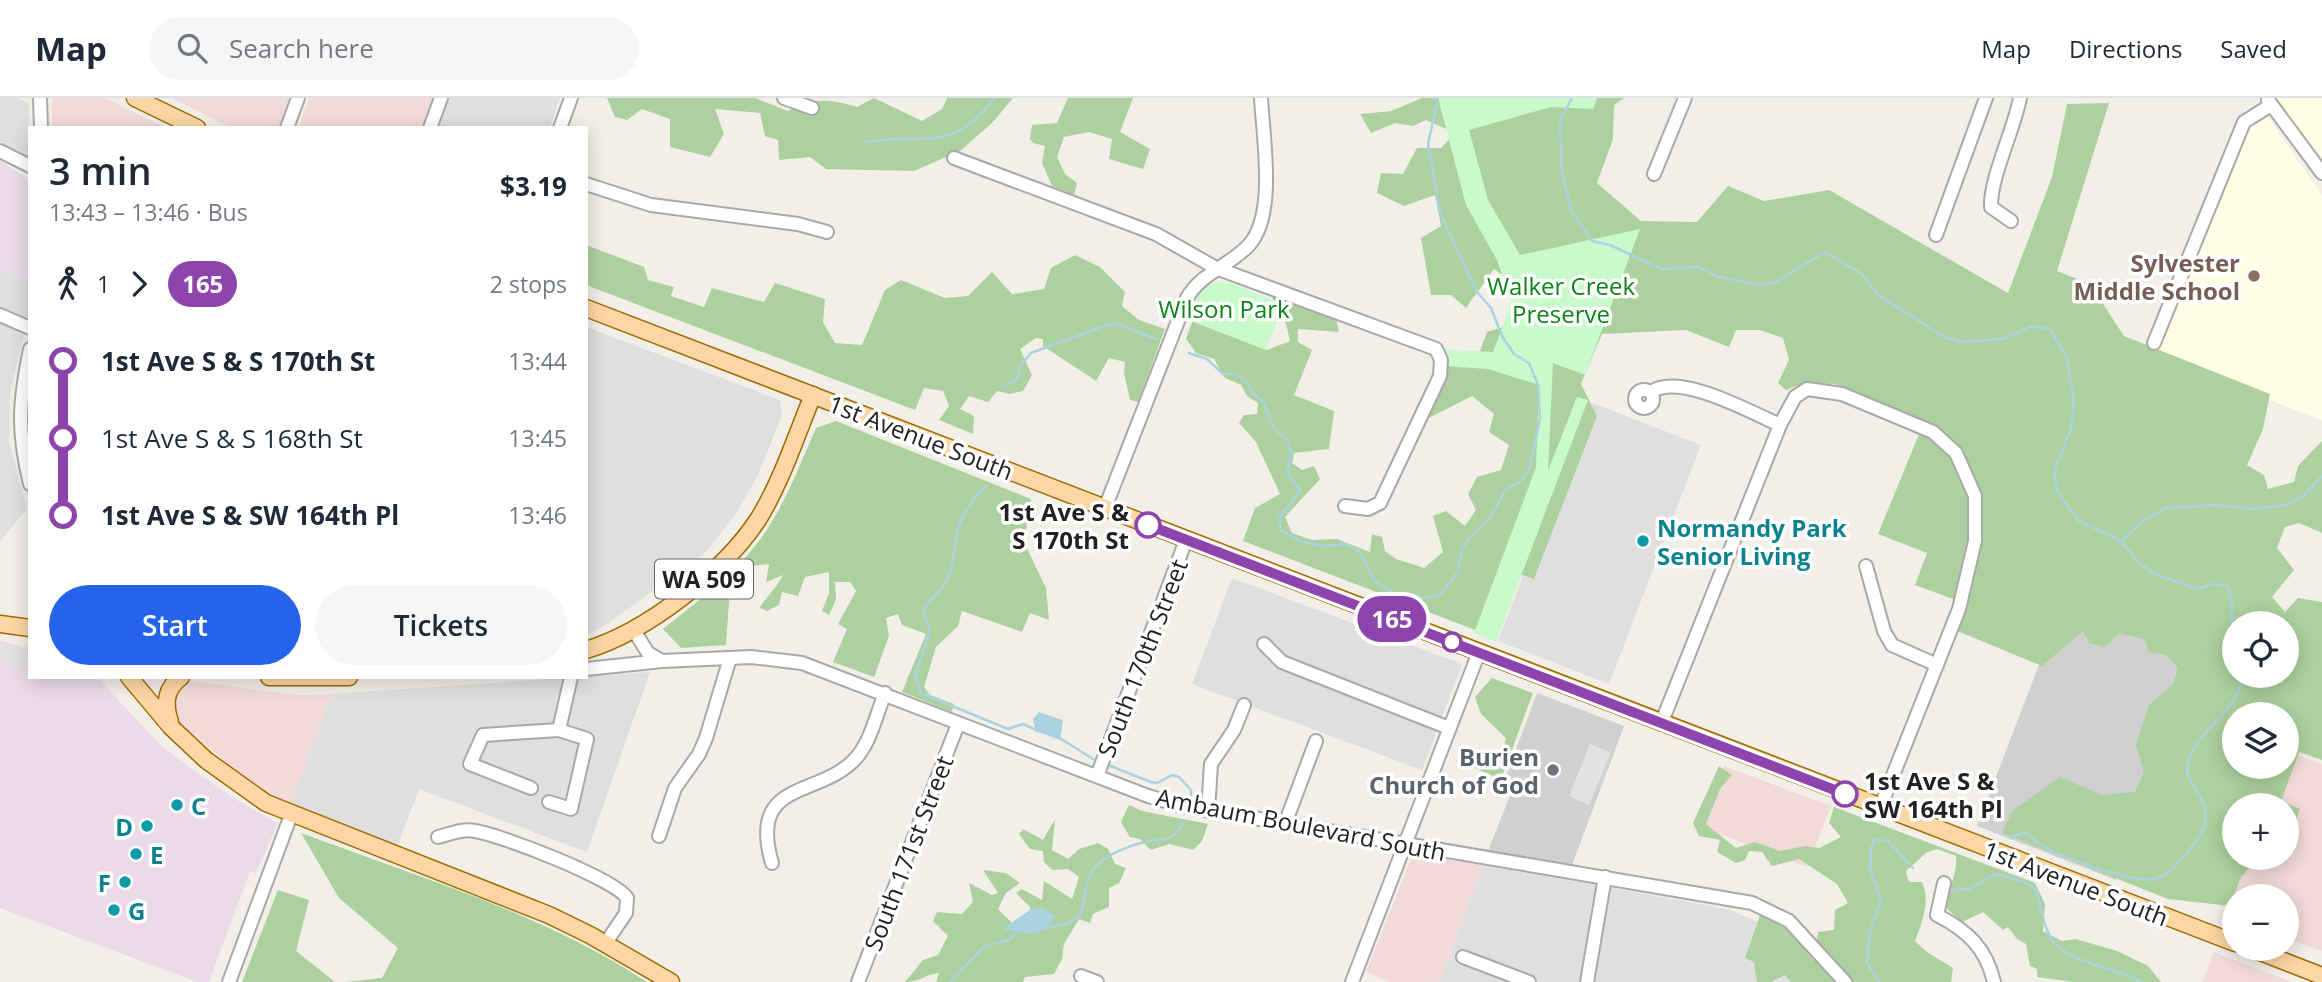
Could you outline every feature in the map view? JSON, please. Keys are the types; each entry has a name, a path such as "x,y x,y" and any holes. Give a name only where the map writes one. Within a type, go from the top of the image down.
{"main road":[{"path":"135,98 193,126"},
{"name":"1st Avenue South","path":"588,309 2222,938"},
{"name":"WA 509","path":"588,649 633,629 708,576 758,520 777,484 813,395"},
{"path":"0,624 28,628"},
{"path":"131,679 172,727 231,779 266,803 500,894 605,944 671,982"},
{"path":"172,727 165,706 167,694 179,679"},
{"path":"2283,961 2322,976"}],"street":[{"path":"40,98 40,126"},
{"path":"288,126 298,98"},
{"path":"431,126 441,98"},
{"path":"561,126 571,98"},
{"path":"784,98 811,108"},
{"path":"1105,508 1183,305 1193,289 1216,268 1248,246 1262,219 1266,196 1261,98"},
{"path":"1654,174 1685,98"},
{"path":"1936,235 1986,98"},
{"path":"2011,221 1992,207 1991,195 2015,126 2020,98"},
{"path":"2154,343 2244,122 2269,101 2322,173"},
{"path":"0,151 28,165"},
{"path":"954,158 1156,234 1216,268 1431,346 1439,354 1440,376 1380,503 1368,509 1345,506"},
{"path":"588,185 651,205 798,223 827,232"},
{"path":"0,315 28,327"},
{"path":"28,359 20,398 19,425 28,473"},
{"path":"1651,392 1664,386 1684,386 1780,425"},
{"path":"1661,724 1780,425 1800,392 1817,389 1842,394 1933,432 1950,445 1968,474 1975,496 1975,541 1959,609 1880,808"},
{"name":"South 170th Street","path":"1097,776 1186,540"},
{"path":"1866,566 1884,631 1892,645 1937,665"},
{"path":"633,629 648,653 662,661"},
{"path":"1264,644 1282,662 1449,728"},
{"path":"1352,982 1479,652"},
{"path":"659,836 675,788 706,738 730,658"},
{"name":"Ambaum Boulevard South","path":"588,669 662,661 730,658 777,658 802,663 1165,802 1406,845 1738,899 1766,907 1798,929 1845,982"},
{"path":"559,730 571,679"},
{"path":"772,863 767,846 767,831 776,809 792,792 852,763 862,751 885,693"},
{"path":"1208,811 1210,764 1234,730 1244,705"},
{"name":"South 171st Street","path":"858,982 958,724"},
{"path":"531,788 470,764 483,735 559,730 587,739 571,808 549,802"},
{"path":"1285,824 1316,741"},
{"path":"229,982 292,815"},
{"path":"438,837 468,830 485,833 573,866 618,888 626,898 626,913 605,944"},
{"path":"1587,982 1605,877"},
{"path":"1944,883 1937,915 1961,929 1979,947 1990,963 1994,982"},
{"path":"1463,957 1528,982"},
{"path":"1081,976 1097,982"}],"shaded area":[{"path":"0,98 18,98 29,103 28,155 0,142"},
{"path":"52,98 105,98 162,126 52,126"},
{"path":"172,98 292,98 282,126 228,126"},
{"path":"309,98 432,98 421,126 300,126"},
{"path":"432,98 560,98 551,126 421,126"},
{"path":"2275,98 2322,98 2322,161"},
{"name":"Sylvester Middle School","path":"2266,114 2322,195 2322,420 2154,356 2248,128"},
{"path":"0,161 28,179 28,282 0,270"},
{"path":"0,270 28,282 28,318 10,394 9,441 27,509 0,541"},
{"path":"588,328 780,400 782,416 756,479 735,515 706,552 606,625 588,634"},
{"path":"1590,402 1701,445 1609,684 1498,641"},
{"path":"1232,578 1462,664 1422,770 1192,684"},
{"path":"2062,605 2201,658 2116,880 1977,826"},
{"path":"0,641 28,648 28,679 99,679 162,747 230,796 278,823 256,873 250,871 209,982 197,982 0,908"},
{"path":"0,644 28,653 28,670 0,660"},
{"path":"650,672 587,852 419,789 398,845 290,805 331,694 548,679 588,679 588,676"},
{"path":"190,681 299,695 331,694 290,805 252,785 176,719 170,698 177,688"},
{"path":"1537,693 1624,726 1572,865 1488,851 1515,783 1505,779"},
{"path":"1590,744 1611,753 1589,805 1569,796"},
{"path":"2299,756 2322,764 2322,951 2299,943 2299,884 2234,884 2239,870 2299,870 2299,793 2272,793 2280,779 2299,779"},
{"path":"1724,766 1831,806 1807,867 1701,827"},
{"path":"1413,854 1483,865 1439,982 1390,982 1366,972"},
{"path":"1483,865 1728,909 1758,922 1811,982 1439,982"},
{"path":"2214,952 2222,955 2222,961 2237,961 2292,982 2202,982"}],"green space":[{"path":"607,98 755,98 788,111 821,101 857,107 874,98 922,121 942,109 947,98 1013,98 992,123 960,151 914,171 826,169 810,157 779,160 778,140 765,136 760,113 715,109 724,134 710,157 670,147 670,119 642,109 627,120 615,117"},
{"path":"1068,98 1133,98 1120,132 1150,149 1143,169 1109,159 1112,139 1089,132 1064,137 1057,157 1065,174 1077,183 1074,195 1052,186 1042,163 1045,146 1033,143 1030,139 1032,125 1057,123"},
{"path":"1422,98 1624,98 1614,105 1613,139 1597,183 1641,221 1697,222 1728,186 1764,201 1829,190 2008,293 2052,177 2067,104 2109,103 2057,271 2090,284 2124,336 2270,394 2263,429 2247,465 2264,475 2268,489 2294,482 2298,466 2322,441 2322,533 2299,523 2285,527 2277,548 2294,570 2272,597 2284,611 2222,611 2222,688 2299,688 2299,611 2286,611 2298,598 2322,602 2322,760 2299,752 2299,702 2222,702 2222,779 2289,779 2284,793 2222,793 2222,870 2247,870 2238,884 2222,884 2222,905 2168,899 2002,833 2012,811 2060,777 2102,795 2135,792 2144,773 2136,745 2149,705 2173,684 2178,668 2166,655 2149,652 2144,639 2119,633 2105,647 2090,643 2083,631 2042,666 1955,630 1964,603 1915,585 1927,553 1878,534 1924,422 1835,384 1805,383 1786,390 1778,383 1789,360 1783,338 1760,330 1736,330 1729,347 1686,330 1602,334 1581,384 1597,416 1534,579 1520,574 1496,638 1243,541 1255,508 1280,494 1256,442 1239,423 1244,415 1257,414 1258,403 1247,396 1241,385 1225,378 1214,359 1196,353 1186,339 1193,320 1267,350 1290,341 1285,320 1274,315 1272,293 1335,314 1339,332 1298,329 1298,342 1312,350 1294,395 1334,411 1329,449 1294,453 1292,463 1302,470 1314,466 1320,479 1285,517 1292,533 1312,540 1337,539 1370,552 1372,534 1382,537 1385,551 1396,559 1424,568 1443,552 1433,516 1446,511 1465,526 1476,510 1468,494 1477,477 1501,470 1509,445 1489,432 1494,414 1472,396 1427,419 1445,378 1447,351 1478,356 1487,332 1513,324 1519,287 1494,269 1466,308 1451,295 1431,295 1421,238 1441,226 1435,195 1404,206 1377,193 1381,173 1403,174 1417,148 1441,148 1455,133 1426,120 1413,126 1395,123 1371,133 1360,114 1391,111"},
{"name":"Walker Creek Preserve","path":"1438,98 1597,98 1593,109 1551,107 1469,130 1488,200 1520,255 1640,229 1585,375 1553,363 1548,471 1577,397 1588,400 1496,642 1474,633 1536,467 1539,385 1488,369 1444,366 1440,349 1493,352 1512,302 1497,260 1466,205"},
{"path":"588,246 644,267 648,280 674,287 671,296 704,307 712,288 764,302 775,283 825,299 823,322 835,343 862,345 885,290 901,280 945,298 968,296 992,272 1012,294 1044,289 1051,268 1075,255 1100,267 1125,292 1122,306 1139,320 1165,329 1138,402 1130,400 1124,373 1125,362 1109,358 1096,381 1043,346 1043,339 1036,338 1020,349 1032,375 1023,391 1009,394 997,391 988,402 969,396 960,409 974,416 973,434 939,420 949,406 943,391 924,388 915,410 588,286"},
{"name":"Wilson Park","path":"1216,282 1230,283 1283,304 1266,350 1188,320 1200,291"},
{"path":"836,421 1031,499 1024,542 1046,588 1049,620 1030,613 1022,632 962,611 958,626 936,647 924,687 930,695 954,704 952,712 902,692 926,634 902,625 898,614 886,618 889,636 874,677 833,662 847,629 838,624 856,591 850,582 835,582 836,600 829,615 822,611 829,593 829,572 805,577 798,596 782,592 779,605 767,611 760,608 783,575 766,582 769,564 751,566 730,588 726,645 681,648 663,629 717,585 753,548 779,509 816,428"},
{"path":"1492,678 1533,693 1501,779 1457,761 1468,751 1502,754 1506,738 1481,714 1475,697"},
{"path":"1719,766 1732,775 1720,789 1706,824 1736,848 1755,842 1780,851 1806,846 1819,848 1841,837 1829,823 1834,807 2035,883 2045,904 2043,931 2062,941 2076,939 2117,951 2148,966 2161,982 2073,982 2037,977 2037,969 2030,966 2026,944 2017,939 2008,927 2003,930 1983,912 1962,922 1945,907 1956,856 1937,849 1926,853 1906,871 1909,882 1922,882 1926,896 1915,941 1953,968 1951,982 1791,982 1785,975 1771,982 1757,982 1754,962 1745,958 1760,915 1784,928 1814,961 1818,932 1834,930 1835,910 1848,903 1837,884 1799,859 1772,866 1762,852 1749,851 1745,860 1736,863 1717,852 1720,840 1699,836 1693,823"},
{"path":"1129,805 1142,811 1208,824 1202,841 1193,850 1169,844 1151,850 1140,839 1130,837 1121,822"},
{"path":"1055,819 1052,850 1068,859 1079,849 1098,843 1108,849 1115,864 1126,868 1119,883 1109,888 1109,907 1093,914 1090,923 1079,919 1064,944 1062,959 1054,974 1025,977 1023,982 936,982 939,973 905,982 923,960 938,955 948,936 933,921 937,912 962,914 973,902 969,883 992,895 998,893 983,870 1006,873 1020,883 1006,893 998,909 1014,925 1036,924 1030,907 1016,893 1022,889 1042,900 1044,881 1072,899 1079,877 1068,869 1052,870 1044,862 1043,851 1030,849 1019,834 1023,829 1043,840"},
{"path":"301,833 522,916 607,958 647,982 346,982 382,978 398,948 339,898"},
{"path":"278,890 309,900 296,951 335,982 242,982"}],"water":[{"path":"1039,712 1063,720 1060,740 1035,731 1033,719"},
{"path":"1043,908 1055,916 1039,932 1003,929 1031,909"}],"waterway":[{"path":"866,142 936,138 951,134 965,128 994,98"},
{"path":"1189,353 1207,359 1223,374 1235,374 1245,379 1253,393 1263,402 1275,430 1288,440 1291,452 1287,472 1300,491 1280,517 1280,530 1302,542 1324,546 1346,544 1359,551 1375,581 1402,596 1427,598 1441,594 1458,571 1462,549 1471,536 1490,518 1506,489 1521,481 1529,471 1540,418 1538,385 1529,363 1514,354 1502,336 1491,308 1477,292 1439,207 1428,143 1437,105 1435,98"},
{"path":"1572,98 1560,120 1562,173 1571,210 1592,241 1610,245 1661,269 1699,267 1719,277 1760,285 1776,282 1825,252 1862,274 1877,294 1944,337 1961,342 2003,339 2032,326 2050,329 2066,356 2074,400 2071,429 2054,471 2057,490 2063,500 2079,521 2121,541 2138,562 2154,574 2198,589 2212,584 2227,586 2232,611"},
{"path":"1002,386 1015,381 1019,367 1031,353 1107,325 1117,324 1156,339"},
{"path":"2122,541 2140,523 2165,508 2215,505 2256,509 2286,505 2302,497 2322,476"},
{"path":"987,485 960,522 947,580 923,611 930,630 915,677 921,693 1008,729 1023,724 1038,731"},
{"path":"2011,838 2024,832 2039,844 2081,863 2133,878 2157,878 2166,874 2194,844 2205,823 2204,806 2188,775 2191,755 2197,743 2232,702 2239,688"},
{"path":"1058,737 1093,759"},
{"path":"1108,765 1151,782 1157,783 1172,775 1179,777 1191,790 1191,795"},
{"path":"1046,928 1070,923 1079,916 1089,878 1104,859 1136,844 1170,838 1184,822"},
{"path":"1879,982 1867,963 1870,932 1881,900 1870,868 1871,848 1875,839 1888,841 1913,868"},
{"path":"1947,890 1969,889 1997,874 2024,882 2035,888 2047,929 2060,948 2082,960 2143,982"},
{"path":"950,982 985,946 1009,940 1017,931"}],"bus line":[{"name":"165","path":"1148,525 1845,794"}],"place":[{"name":"Sylvester Middle School","path":"2254,276"},
{"name":"1st Ave S & S 170th St","path":"1148,525"},
{"name":"Normandy Park Senior Living","path":"1643,541"},
{"name":"Burien Church of God","path":"1553,770"},
{"name":"1st Ave S & SW 164th Pl","path":"1845,794"},
{"name":"C","path":"177,805"},
{"name":"D","path":"147,826"},
{"name":"E","path":"136,854"},
{"name":"F","path":"125,882"},
{"name":"G","path":"114,910"}]}
